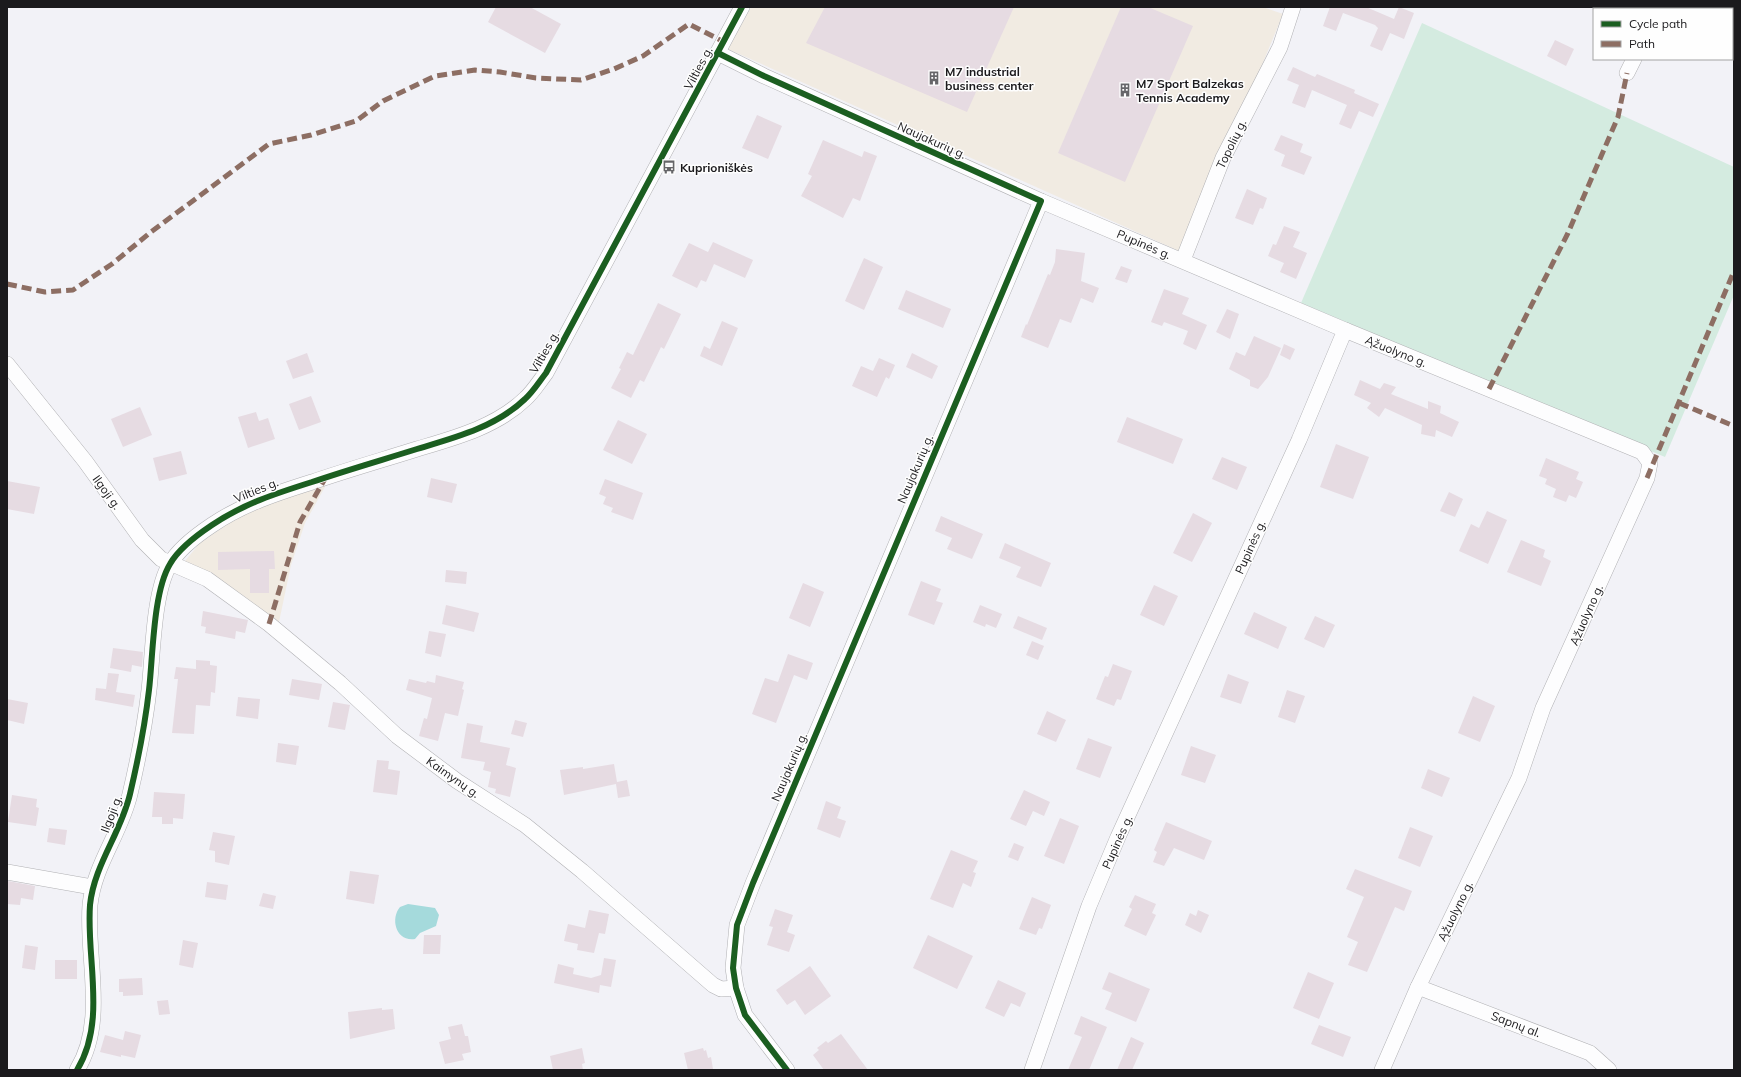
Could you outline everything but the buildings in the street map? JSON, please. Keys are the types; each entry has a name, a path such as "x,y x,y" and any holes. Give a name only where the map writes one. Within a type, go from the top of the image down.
{"street":[{"name":"Vilties g.","path":"170,563 197,535 229,513 247,504 346,471 452,439 495,420 525,399 546,373 742,7"},
{"name":"Topolių g.","path":"1183,260 1223,158 1280,47 1293,7"},
{"name":"Naujakurių g.","path":"718,53 764,76 1041,201 753,883 738,925 733,968 736,988 745,1016 787,1070"},
{"path":"1627,74 1634,60"},
{"name":"Pupinės g.","path":"1032,1070 1098,885 1299,440 1346,330 1041,201"},
{"name":"Ąžuolyno g.","path":"1346,330 1642,452 1650,462 1647,478 1543,708 1518,778 1418,987 1382,1070"},
{"name":"Ilgoji g.","path":"7,364 85,461 142,540 161,559 170,563 161,585 149,693 131,792 126,811 97,872 92,887 90,928 93,1000 92,1018 87,1048 77,1070"},
{"name":"Kaimynų g.","path":"170,563 207,578 269,624 340,683 397,736 457,781 525,825 582,871 712,985 721,989 736,988"},
{"path":"7,872 92,887"},
{"name":"Sapnų al.","path":"1418,987 1590,1053 1608,1070"}],"shaded area":[{"path":"751,7 1263,7 1283,14 1260,70 1179,251 728,49"},
{"path":"326,485 305,523 291,565 279,622 184,562 200,543 226,525 256,508"}],"green space":[{"path":"1422,23 1734,167 1734,295 1665,457 1301,303"}],"water":[{"path":"408,904 435,908 439,915 436,926 420,933 415,939 403,937 399,933 395,923 395,917 400,907"}],"marked path":[{"path":"7,284 45,292 73,290 112,264 151,232 269,144 311,135 356,121 383,101 435,76 475,70 500,72 536,78 581,80 614,69 643,56 689,24 724,42"},
{"path":"1489,389 1568,233 1618,117 1627,73"},
{"path":"1647,478 1734,271"},
{"path":"1679,403 1734,426"},
{"path":"269,624 300,522 326,477"}],"cycle path":[{"path":"77,1070 86,1051 91,1031 93,1010 90,926 92,890 102,863 121,822 130,794 141,742 147,703 157,607 164,576 170,564 183,547 200,533 248,505 286,490 460,436 501,417 514,409 528,396 546,373 742,7"},
{"path":"718,53 764,76 1041,201 753,883 737,925 733,968 736,988 745,1015 787,1070"}],"place":[{"name":"M7 industrial business center","path":"934,78"},
{"name":"M7 Sport Balzekas Tennis Academy","path":"1125,90"},
{"name":"Kuprioniškės","path":"669,167"}]}
